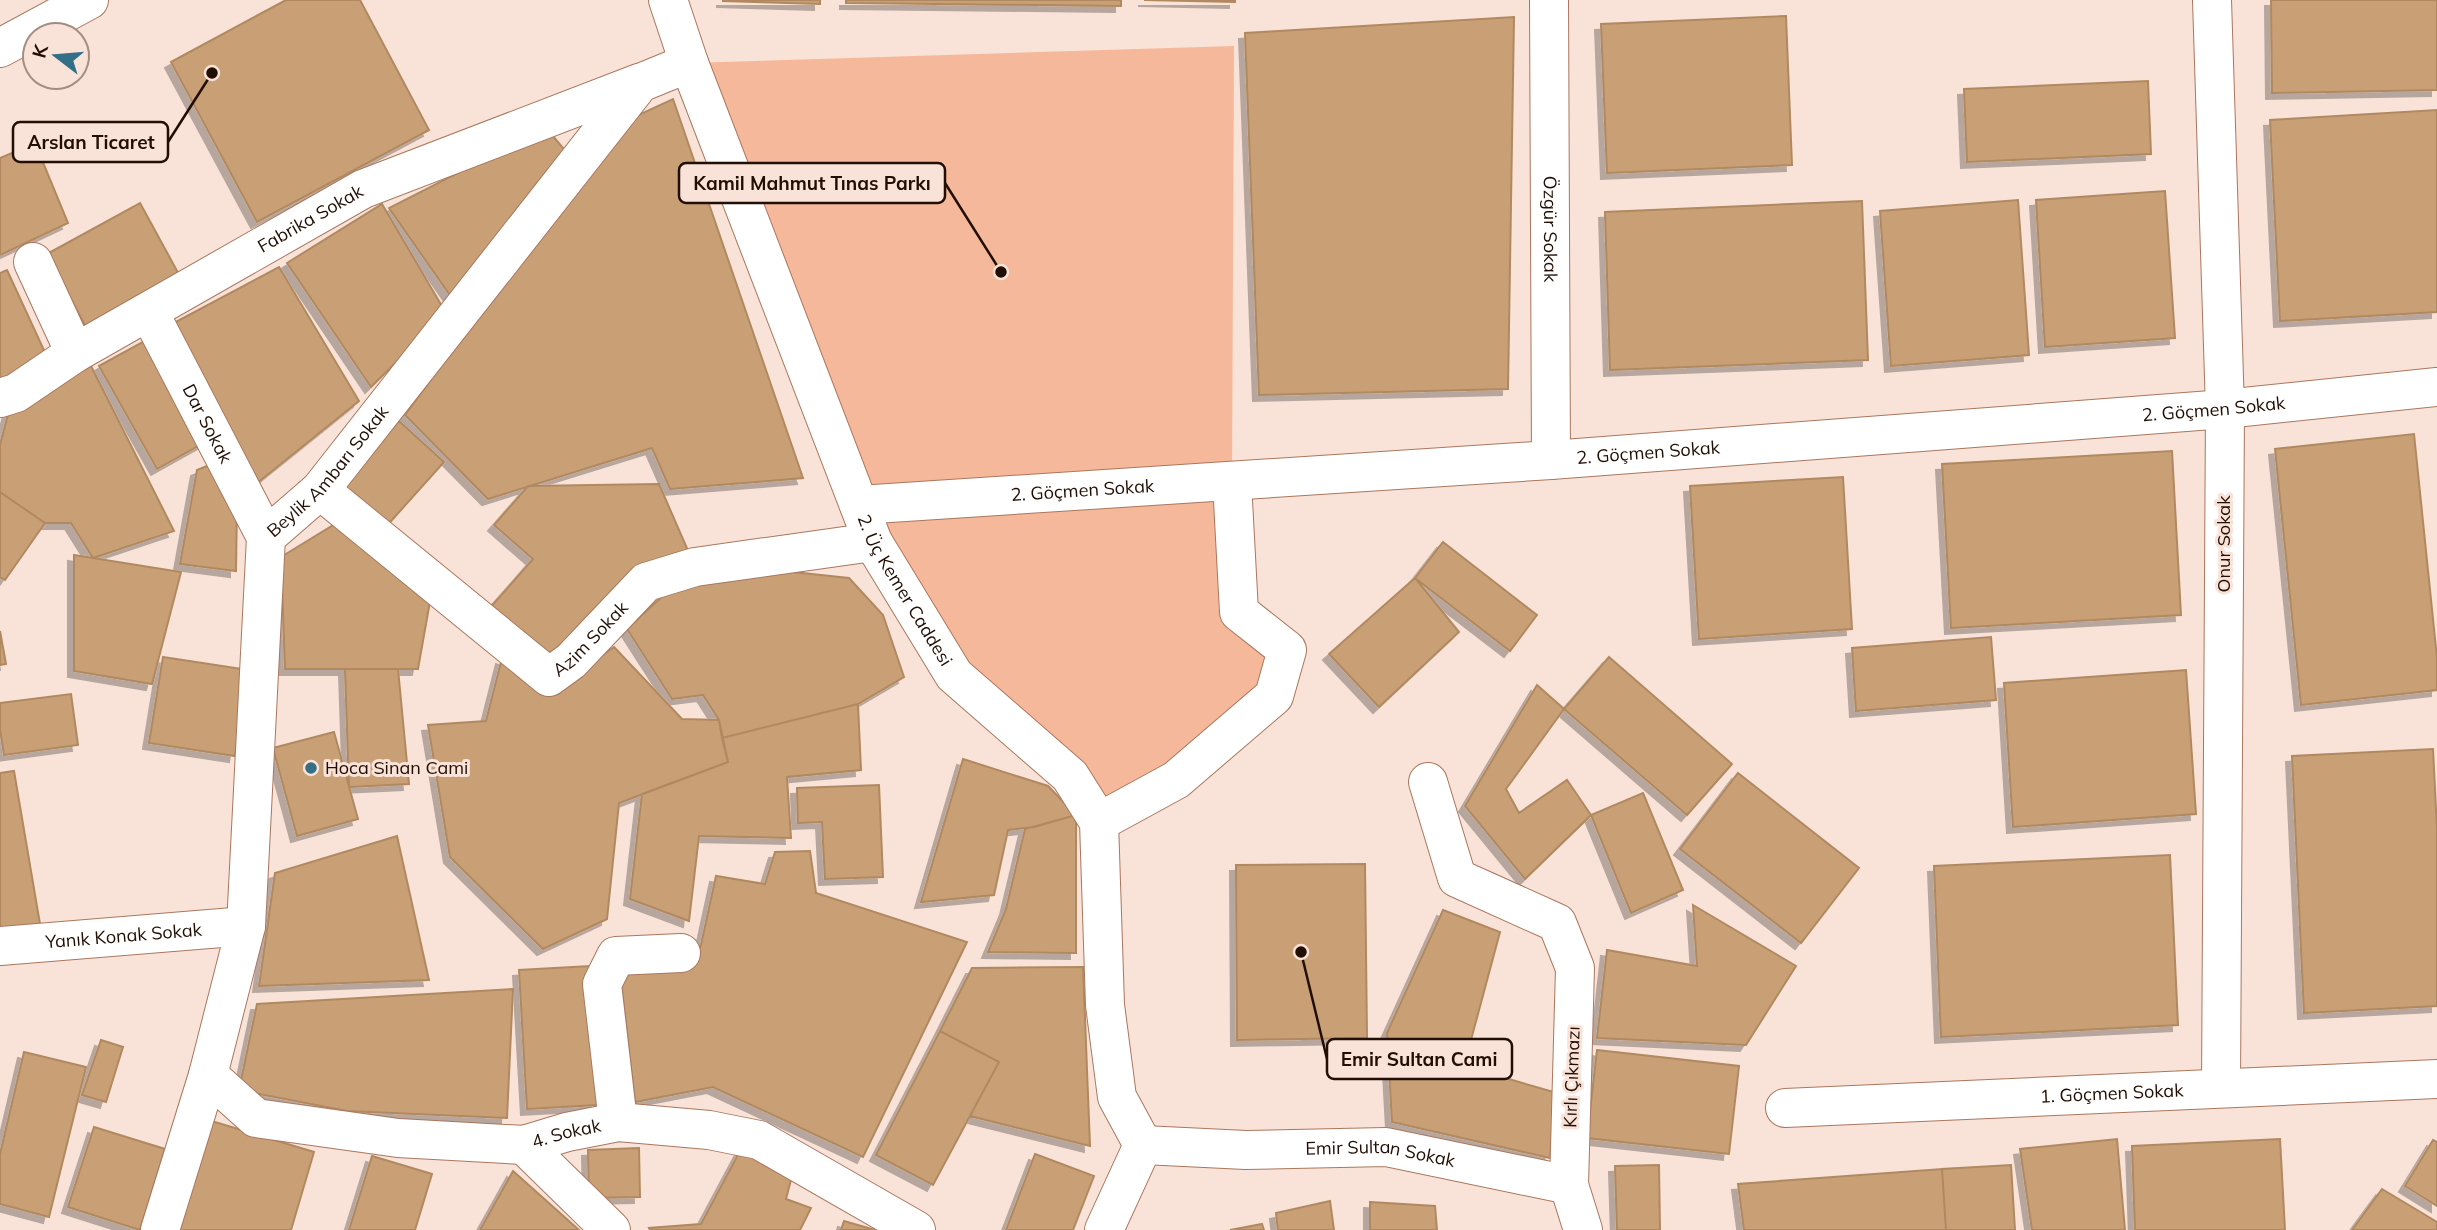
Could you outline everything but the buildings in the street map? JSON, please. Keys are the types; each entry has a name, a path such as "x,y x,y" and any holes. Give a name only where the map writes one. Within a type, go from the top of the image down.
{"street":[{"path":"0,48 89,0"},
{"name":"2. Üç Kemer Caddesi","path":"668,0 689,63 873,542 954,675 1070,776 1099,822"},
{"name":"Özgür Sokak","path":"1549,0 1551,460"},
{"name":"Onur Sokak","path":"2212,0 2225,409 2221,1087"},
{"path":"639,83 689,63"},
{"name":"Fabrika Sokak","path":"0,398 16,393 75,353 363,189 639,83"},
{"name":"Beylik Ambarı Sokak","path":"159,1230 208,1075 246,926 266,537 320,490 639,83"},
{"path":"33,262 75,353"},
{"name":"Dar Sokak","path":"149,312 266,537"},
{"name":"2. Göçmen Sokak","path":"859,505 1551,460 2225,409 2437,387"},
{"path":"1104,1230 1143,1145 1117,1097 1105,1005 1099,822 1176,780 1274,696 1287,650 1239,612 1232,482"},
{"name":"Azim Sokak","path":"320,490 549,677 571,661 646,582 695,567 873,542"},
{"name":"Kırlı Çıkmazı","path":"1428,782 1457,878 1557,923 1575,968 1569,1185"},
{"name":"Yanık Konak Sokak","path":"0,946 246,926"},
{"path":"618,1122 602,984 616,956 681,953"},
{"name":"4. Sokak","path":"208,1075 256,1118 398,1138 524,1145 566,1132 618,1122 709,1130 759,1140 916,1230"},
{"name":"1. Göçmen Sokak","path":"1785,1108 2437,1079"},
{"path":"524,1145 611,1230"},
{"name":"Emir Sultan Sokak","path":"1143,1145 1246,1150 1387,1147 1569,1185"},
{"path":"1569,1185 1583,1230"}],"shaded area":[{"path":"1234,46 1232,482 1239,612 1287,650 1274,696 1099,822 954,675 873,542 689,63"}],"place":[{"name":"Arslan Ticaret","path":"212,73"},
{"name":"Kamil Mahmut Tınas Parkı","path":"1001,272"},
{"name":"Hoca Sinan Cami","path":"311,768"},
{"name":"Emir Sultan Cami","path":"1301,952"}]}
